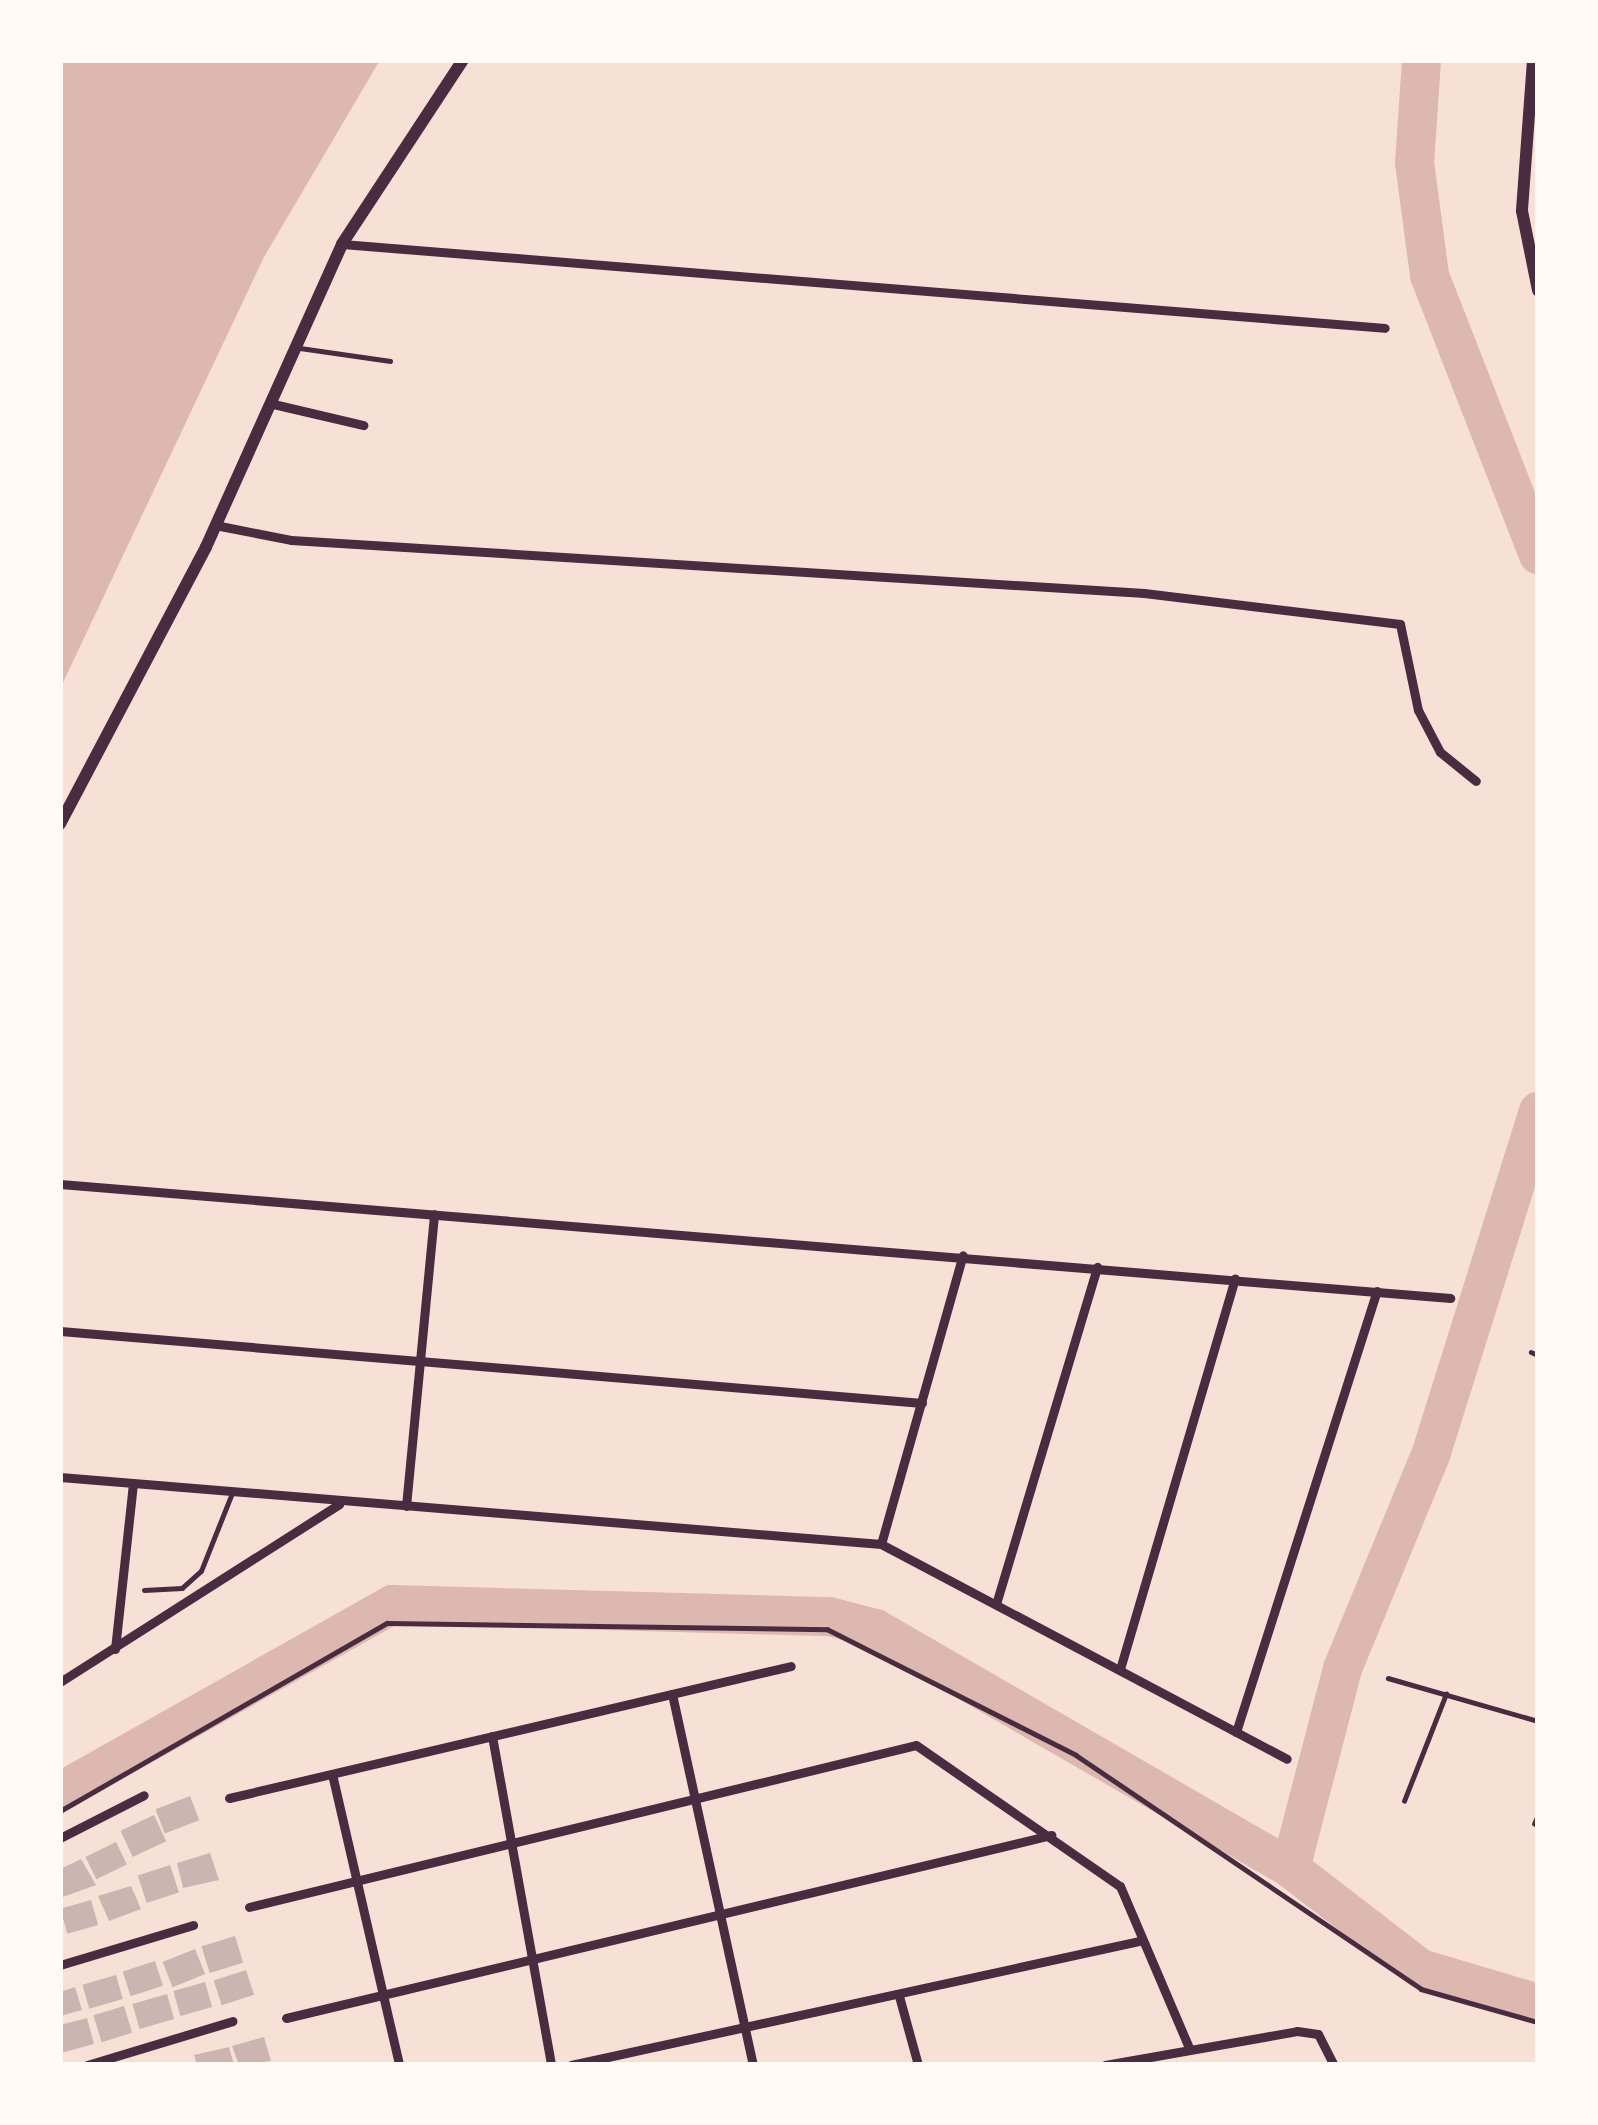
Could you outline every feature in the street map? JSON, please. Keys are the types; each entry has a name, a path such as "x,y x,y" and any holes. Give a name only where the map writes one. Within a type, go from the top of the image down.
{"street":[{"path":"60,824 215,525 342,244 463,60"},
{"path":"1533,60 1522,211 1538,290"},
{"path":"342,244 1384,328"},
{"path":"269,403 363,425"},
{"path":"215,525 291,540 1144,593 1400,624 1418,710 1440,752 1476,781"},
{"path":"60,1184 1450,1298"},
{"path":"406,1507 434,1214"},
{"path":"881,1544 964,1255"},
{"path":"995,1604 1097,1267"},
{"path":"1120,1669 1235,1279"},
{"path":"1236,1732 1377,1292"},
{"path":"60,1331 922,1403"},
{"path":"60,1477 339,1504 881,1544 1287,1760"},
{"path":"115,1648 133,1484"},
{"path":"60,1682 339,1504"},
{"path":"229,1798 791,1666"},
{"path":"672,1694 753,2065"},
{"path":"492,1736 551,2065"},
{"path":"249,1907 511,1849 916,1744 1120,1886 1139,1941 1189,2048"},
{"path":"332,1774 399,2065"},
{"path":"60,1838 144,1795"},
{"path":"286,2018 1052,1835"},
{"path":"60,1965 193,1925"},
{"path":"571,2065 1139,1941"},
{"path":"899,1996 918,2065"},
{"path":"87,2065 232,2021"},
{"path":"1106,2065 1297,2031 1318,2034 1334,2065"}],"lane":[{"path":"1522,211 1538,217"},
{"path":"295,347 390,361"},
{"path":"144,1590 182,1588 201,1571 232,1493"},
{"path":"1388,1678 1538,1721"},
{"path":"1403,1801 1446,1694"},
{"path":"1534,1824 1538,1815"}],"path":[{"path":"60,1811 387,1623 842,1631 1076,1755 1420,1989 1538,2022"}],"shaded area":[{"path":"60,60 380,60 264,257 60,689"}],"building":[{"path":"190,1796 199,1820 165,1834 155,1809"},
{"path":"154,1815 166,1841 133,1857 120,1831"},
{"path":"116,1842 127,1864 96,1879 85,1857"},
{"path":"210,1853 219,1880 183,1888 177,1863"},
{"path":"81,1859 96,1885 63,1897 60,1869"},
{"path":"170,1865 179,1893 147,1903 138,1876"},
{"path":"131,1886 141,1909 109,1921 98,1896"},
{"path":"91,1900 98,1925 67,1934 60,1909"},
{"path":"235,1936 243,1963 210,1973 202,1946"},
{"path":"195,1949 205,1974 173,1987 163,1962"},
{"path":"155,1961 163,1986 131,1996 123,1972"},
{"path":"246,1970 254,1995 222,2005 214,1981"},
{"path":"116,1975 123,1999 89,2009 82,1985"},
{"path":"205,1982 212,2007 180,2016 173,1991"},
{"path":"75,1987 82,2010 60,2016 60,1992"},
{"path":"167,1994 174,2019 140,2029 132,2004"},
{"path":"124,2006 132,2033 102,2042 93,2015"},
{"path":"87,2018 94,2044 61,2053 60,2025"},
{"path":"264,2037 271,2061 239,2065 232,2046"},
{"path":"229,2047 234,2065 197,2065 194,2055"}],"waterway":[{"path":"1421,60 1414,162 1429,275 1538,555"},
{"path":"1290,1868 1342,1668 1430,1455 1538,1111"},
{"path":"60,1791 392,1604 829,1616 875,1628 1290,1868 1420,1968 1538,2003"}]}
